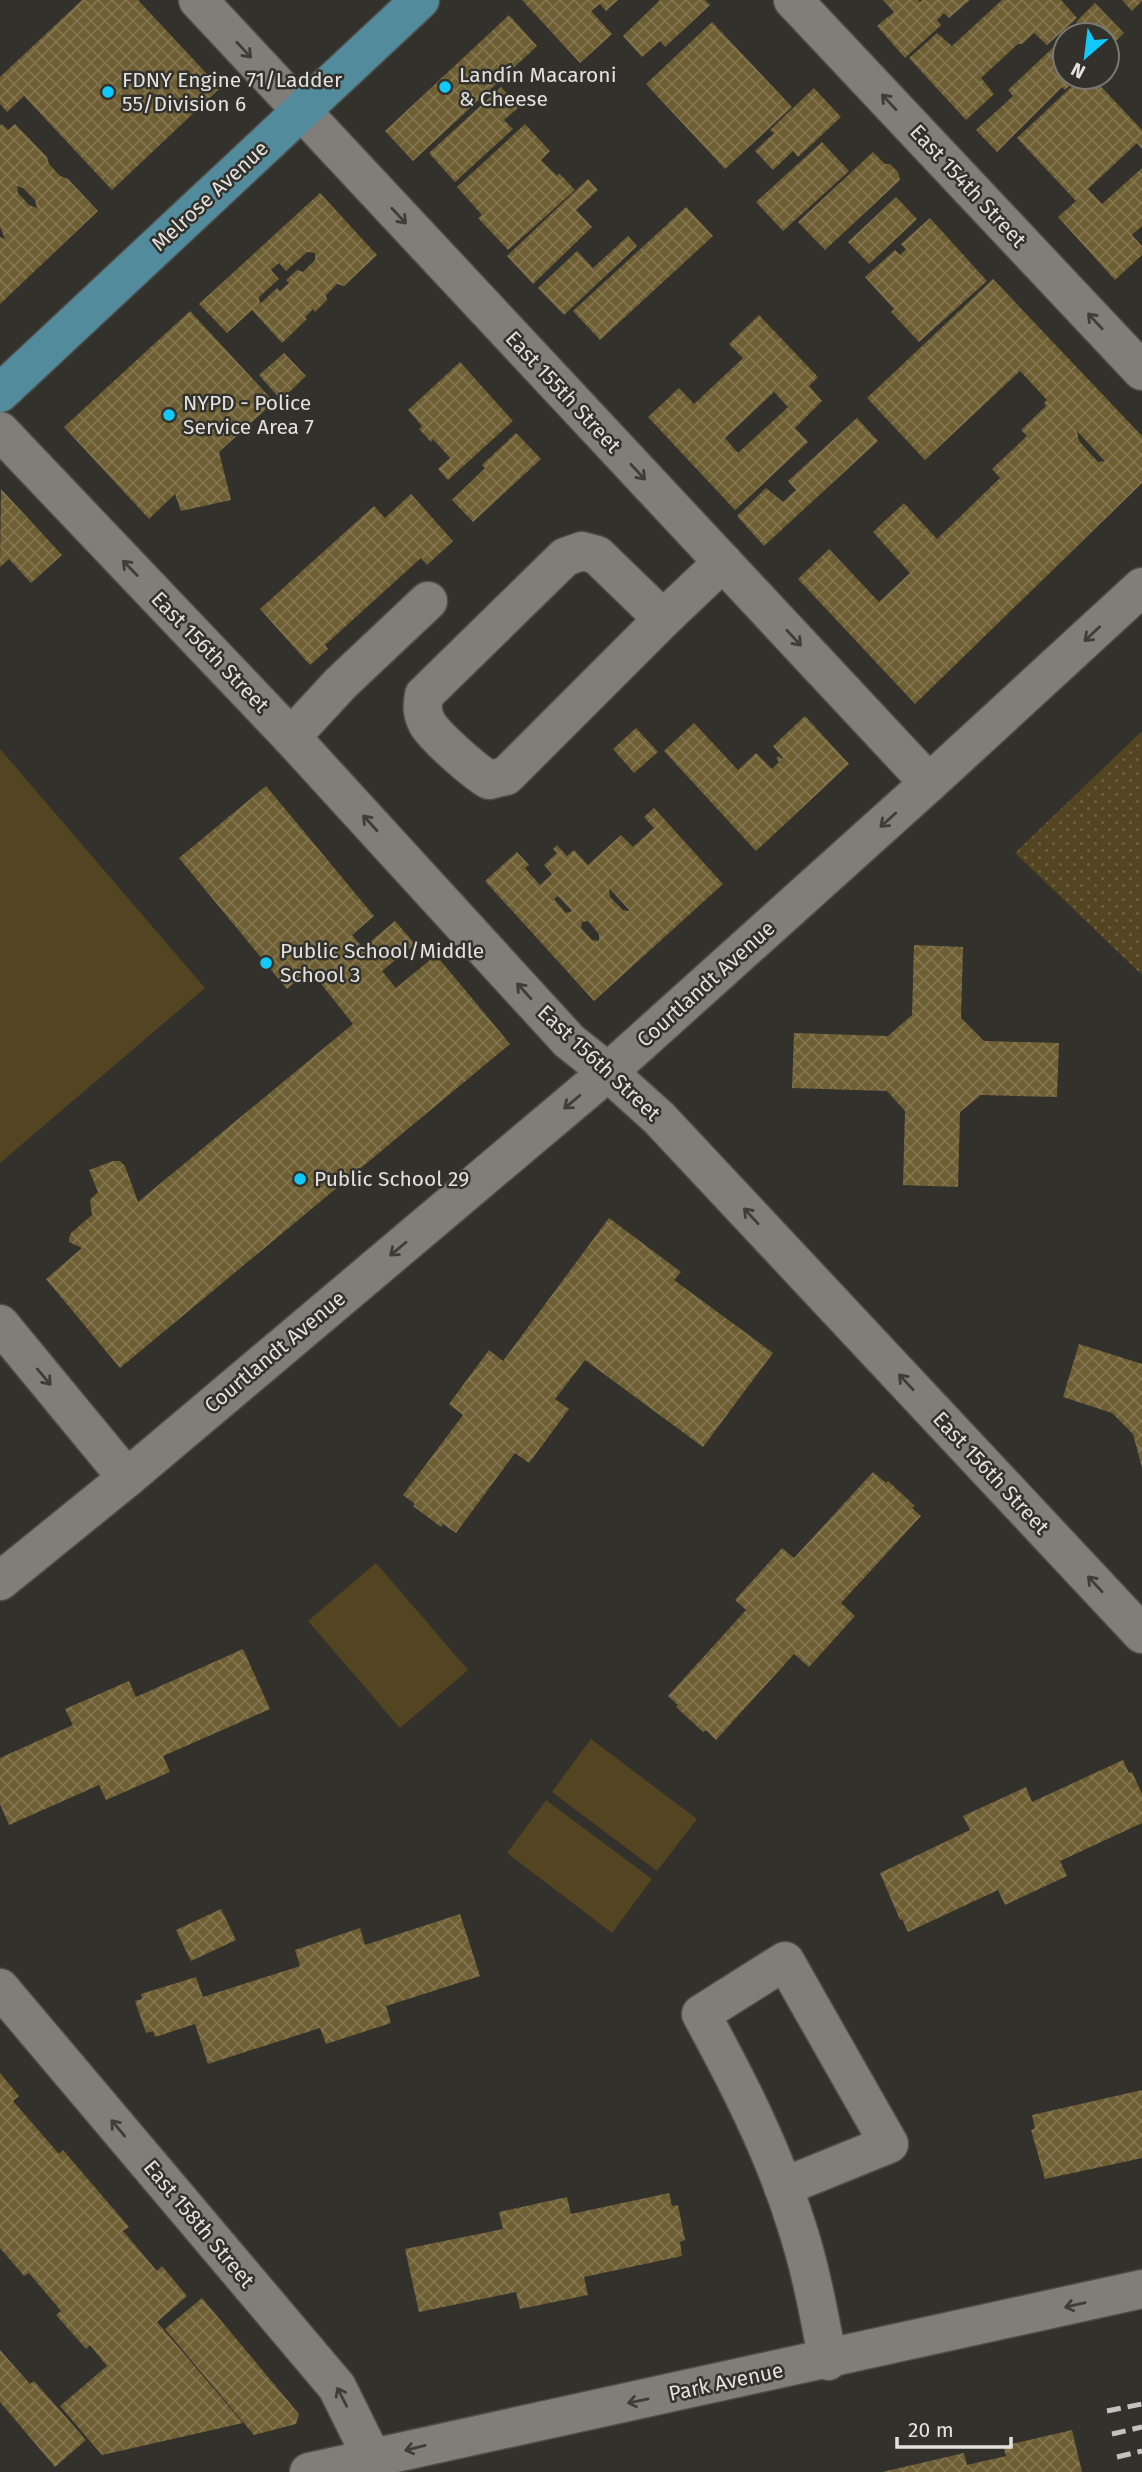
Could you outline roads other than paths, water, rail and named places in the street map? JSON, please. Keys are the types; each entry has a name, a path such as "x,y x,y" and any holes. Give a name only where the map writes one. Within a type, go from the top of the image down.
{"main road":[{"name":"Melrose Avenue","path":"0,393 421,0"}],"street":[{"name":"East 155th Street","path":"198,0 929,783"},
{"name":"East 154th Street","path":"793,0 1142,371"},
{"name":"East 156th Street","path":"0,431 291,737 569,1041 659,1118 1142,1634"},
{"path":"663,619 597,555 582,551 565,558 424,695 422,710 428,725 489,780 506,776 723,562"},
{"name":"Courtlandt Avenue","path":"0,1581 127,1478 608,1072 1142,587"},
{"path":"291,737 341,683 428,601"},
{"path":"0,1324 127,1478"},
{"path":"783,2187 889,2144 785,1961 701,2014 741,2089 783,2187 808,2268 828,2361"},
{"name":"East 158th Street","path":"0,1989 337,2387 376,2465"},
{"name":"Park Avenue","path":"309,2472 376,2465 1142,2290"}],"railway":[{"path":"1107,2411 1142,2404"},
{"path":"1112,2434 1142,2427"},
{"path":"1117,2457 1142,2451"}],"place":[{"name":"Landín Macaroni & Cheese","path":"445,87"},
{"name":"FDNY Engine 71/Ladder 55/Division 6","path":"108,92"},
{"name":"NYPD - Police Service Area 7","path":"169,415"},
{"name":"Public School/Middle School 3","path":"266,963"},
{"name":"Public School 29","path":"300,1179"}]}
